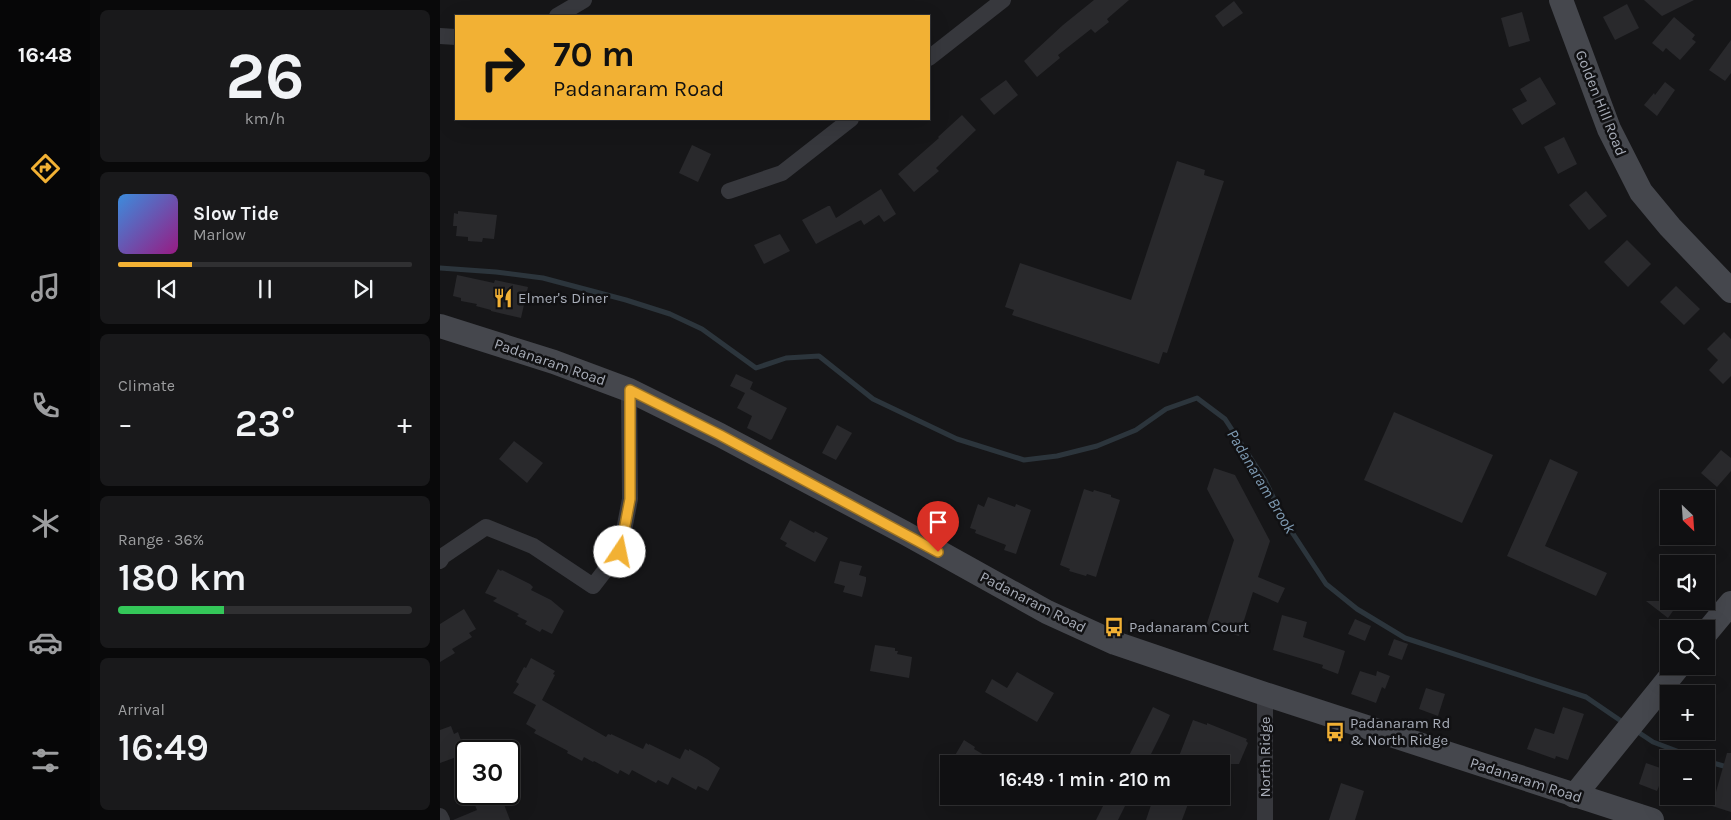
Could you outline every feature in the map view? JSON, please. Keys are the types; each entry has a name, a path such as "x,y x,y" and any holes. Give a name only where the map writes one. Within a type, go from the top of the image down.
{"main road":[{"name":"Golden Hill Road","path":"1561,0 1609,129 1641,192 1670,227 1731,291"},
{"name":"Padanaram Road","path":"440,326 554,362 630,390 720,435 905,533 1047,612 1115,643 1574,796 1652,820"},
{"path":"1715,622 1731,603"},
{"path":"1574,796 1672,675"}],"street":[{"path":"559,15 584,0"},
{"path":"930,57 1003,0"},
{"path":"440,36 455,37"},
{"path":"729,191 782,173 850,120"},
{"path":"440,561 443,556 486,527 533,546 593,586 620,552 630,499 630,390"},
{"name":"North Ridge","path":"1265,694 1265,820"},
{"path":"440,816 442,820"}],"building":[{"path":"1094,0 1129,0 1107,19 1109,22 1095,33 1091,29 1058,55 1060,58 1037,77 1024,61 1063,25"},
{"path":"1644,0 1694,0 1662,16"},
{"path":"1234,1 1243,13 1223,27 1215,16"},
{"path":"1627,4 1639,28 1615,40 1603,17"},
{"path":"1522,12 1530,41 1509,47 1501,18"},
{"path":"1674,17 1695,35 1692,39 1696,42 1680,60 1666,48 1663,52 1652,43"},
{"path":"1731,40 1731,73 1725,81 1709,70"},
{"path":"1540,77 1556,104 1522,125 1512,109 1527,101 1520,89"},
{"path":"1006,80 1018,95 994,115 980,99"},
{"path":"1665,82 1675,90 1657,116 1644,105"},
{"path":"962,115 976,130 936,168 939,171 914,192 898,174"},
{"path":"1564,137 1577,164 1558,174 1544,147"},
{"path":"692,145 711,154 698,182 679,173"},
{"path":"1177,161 1205,170 1204,175 1224,181 1167,353 1163,352 1159,364 1012,315 1014,310 1005,307 1020,263 1131,300"},
{"path":"881,189 896,214 884,222 879,215 864,225 861,220 816,244 802,220 828,206 830,206 836,218"},
{"path":"1586,191 1607,216 1589,230 1569,205"},
{"path":"458,211 497,215 494,239 483,238 482,242 468,241 468,237 456,236 457,226 453,226 454,213 458,214"},
{"path":"780,234 790,251 764,264 754,245"},
{"path":"1627,240 1651,264 1628,287 1604,262"},
{"path":"457,275 494,283 495,280 528,287 521,318 491,311 476,306 477,304 461,301 461,298 453,296"},
{"path":"1676,286 1700,309 1684,325 1660,302"},
{"path":"1724,332 1731,339 1731,376 1723,384 1709,370 1718,360 1707,349"},
{"path":"736,374 753,382 750,389 787,408 772,439 770,440 747,428 752,416 737,408 745,393 730,386"},
{"path":"1394,412 1493,455 1462,523 1364,480"},
{"path":"837,425 852,433 836,460 822,453"},
{"path":"514,441 543,463 527,483 499,459"},
{"path":"1721,450 1731,458 1731,471 1717,487 1701,473"},
{"path":"1550,459 1578,472 1545,546 1607,573 1596,596 1507,556"},
{"path":"1214,468 1235,475 1270,541 1258,577 1285,588 1278,603 1253,592 1239,636 1206,626 1234,540 1207,489"},
{"path":"1084,489 1111,495 1111,497 1120,500 1096,577 1069,571 1070,569 1060,565"},
{"path":"988,497 1015,507 1016,504 1031,510 1016,554 1004,550 1006,545 975,533 976,530 970,528 978,504 984,507"},
{"path":"790,520 828,538 815,562 785,546 787,543 780,539"},
{"path":"840,561 862,566 859,575 866,577 866,581 862,597 843,592 845,586 834,583"},
{"path":"498,569 530,584 533,587 531,590 551,600 564,611 552,634 542,629 540,632 525,624 527,621 517,616 519,614 493,601 497,598 485,593"},
{"path":"1646,601 1660,601 1660,610 1674,610 1668,618"},
{"path":"464,609 476,629 469,633 472,637 452,649 455,653 440,662 440,624"},
{"path":"1282,615 1307,622 1303,637 1345,651 1338,674 1322,668 1323,665 1273,650"},
{"path":"1355,619 1371,626 1365,641 1348,634"},
{"path":"1394,639 1408,644 1402,660 1388,655"},
{"path":"875,645 895,648 895,651 898,651 897,654 912,657 909,678 870,671"},
{"path":"531,658 555,671 553,674 555,675 542,700 606,737 608,734 611,734 643,749 646,743 680,759 685,749 689,751 689,749 720,768 708,791 698,786 696,790 672,777 668,785 658,780 656,783 632,770 629,775 620,770 618,774 584,757 582,761 567,753 568,751 534,733 536,730 526,724 536,705 513,693 519,684 516,682"},
{"path":"1360,671 1376,676 1377,671 1390,676 1385,689 1382,687 1376,703 1351,694"},
{"path":"1017,672 1054,693 1037,722 985,692 992,679 1007,688"},
{"path":"1426,688 1445,694 1438,716 1419,709"},
{"path":"1153,707 1170,715 1150,755 1129,755"},
{"path":"1563,707 1584,714 1568,760 1556,756 1555,759 1527,749 1535,728 1554,734"},
{"path":"1193,720 1207,725 1207,723 1247,739 1248,743 1239,764 1230,764 1230,755 1179,755"},
{"path":"451,726 454,734 458,732 461,740 455,740 455,758 440,763 440,730"},
{"path":"964,740 984,755 955,755"},
{"path":"1727,753 1731,753 1731,812 1712,806 1715,805 1715,795"},
{"path":"1646,763 1660,768 1660,784 1657,791 1639,784"},
{"path":"1341,783 1364,791 1355,820 1329,820"},
{"path":"475,805 504,805 510,820 453,820 477,810"},
{"path":"1104,805 1126,805 1118,820 1096,820"},
{"path":"1151,805 1188,805 1182,820 1146,820"}],"waterway":[{"name":"Padanaram Brook","path":"440,268 543,278 626,300 670,314 702,329 756,368 786,358 819,356 873,399 957,439 1024,460 1057,456 1097,446 1136,430 1166,409 1197,398 1225,419 1265,480 1284,520 1326,584 1357,609 1405,638 1586,697 1624,723"},
{"name":"Padanaram Brook","path":"1635,730 1653,742 1674,750"},
{"name":"Padanaram Brook","path":"1715,764 1731,768"}],"place":[{"name":"Elmer's Diner","path":"503,298"},
{"name":"Padanaram Court","path":"1114,627"},
{"name":"Padanaram Rd & North Ridge","path":"1335,732"}],"route":[{"path":"620,552 630,499 630,390 720,435 938,552"}]}
